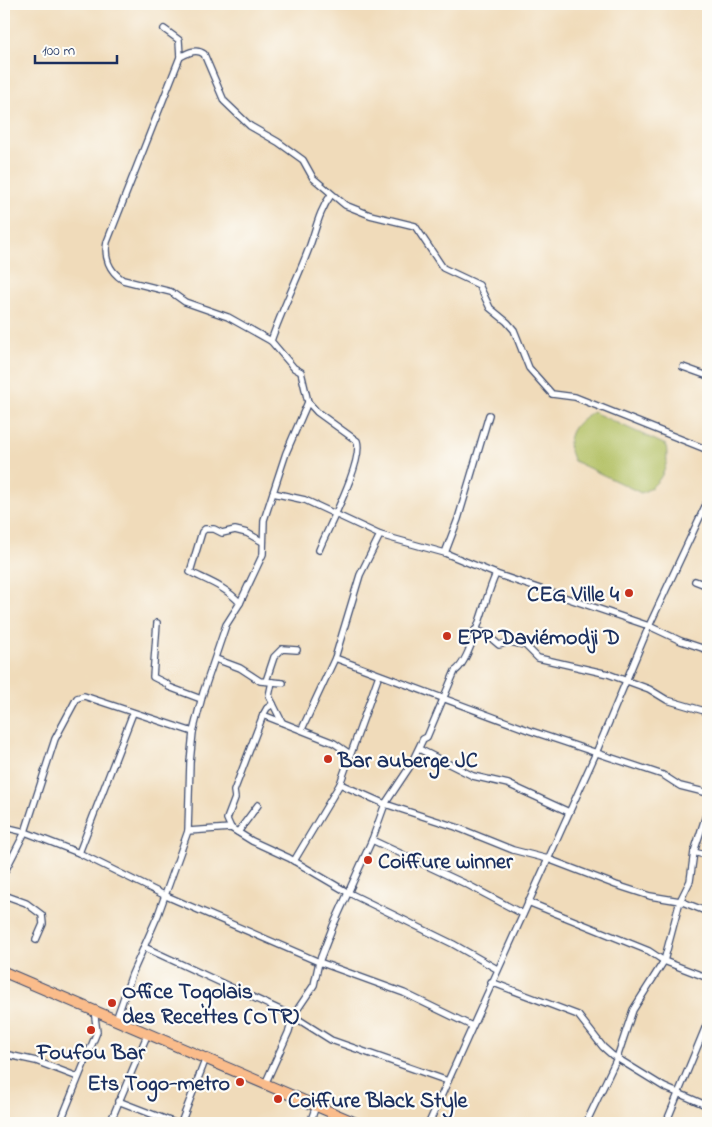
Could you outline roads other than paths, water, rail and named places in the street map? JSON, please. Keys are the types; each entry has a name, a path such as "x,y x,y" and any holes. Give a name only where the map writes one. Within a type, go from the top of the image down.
{"highway":[{"path":"4,972 266,1082 356,1123"}],"street":[{"path":"164,29 179,40 180,57 107,242 105,251 109,265 117,276 123,280 171,292 185,302 228,317 271,341 294,368 301,372 308,402 317,412 357,441 360,448 355,468 319,550"},
{"path":"180,57 191,51 198,51 204,54 224,102 250,126 278,142 303,160 313,178 331,195 356,211 397,223 408,223 419,229 443,268 479,286 490,308 514,330 529,368 552,394 575,397 708,450"},
{"path":"271,341 280,315 292,293 295,278 310,247 323,205 331,195"},
{"path":"683,367 708,376"},
{"path":"116,1020 166,896 188,831 190,762 193,732 201,700 226,625 240,603 263,554 264,520 286,453 308,402"},
{"path":"445,553 458,518 489,415"},
{"path":"273,493 305,500 380,534 445,553 496,574 649,626 708,650"},
{"path":"429,1123 596,753 649,626 706,509 708,500"},
{"path":"240,603 221,586 190,572 202,532 205,529 214,529 222,533 235,530 247,533 263,542"},
{"path":"302,729 335,658 360,575 380,534"},
{"path":"266,1082 289,1030 293,1016 314,985 319,962 347,892 372,840 385,804 419,749 423,739 427,737 455,671 463,663 485,609 487,595 496,574"},
{"path":"695,581 708,586"},
{"path":"157,623 153,677 168,684 170,687 201,700"},
{"path":"475,630 484,633 499,645 510,642 526,645 538,658 608,674 667,700 708,712"},
{"path":"282,722 269,696 269,682 274,657 282,649 297,650"},
{"path":"335,658 443,699 663,775 680,786 708,793"},
{"path":"216,659 240,668 260,681 283,683"},
{"path":"294,861 340,784 379,674"},
{"path":"4,873 25,832 55,739 77,698 84,696 193,732"},
{"path":"231,828 227,819 235,798 234,791 263,715 267,708 273,704"},
{"path":"79,853 133,713"},
{"path":"263,715 334,743 350,754"},
{"path":"419,749 473,776 508,784 569,812"},
{"path":"340,784 385,804 456,826 513,850 548,859 616,885 680,901 708,912"},
{"path":"238,832 258,805"},
{"path":"586,1123 617,1058 633,1010 664,961 680,901 690,881 694,852 708,810"},
{"path":"4,827 25,832 79,853 166,896 319,962 404,993 472,1026"},
{"path":"188,831 231,828 294,861 347,892 497,969"},
{"path":"372,840 468,885 522,914"},
{"path":"694,852 708,856"},
{"path":"4,895 26,902 42,915 42,924 36,940"},
{"path":"528,902 649,951 664,961 708,978"},
{"path":"144,947 293,1016 332,1040 448,1081"},
{"path":"492,982 578,1015 603,1047 617,1058 664,1088 708,1106"},
{"path":"60,1123 97,1032 94,1010"},
{"path":"666,1123 708,1021"},
{"path":"110,1123 148,1033"},
{"path":"4,1054 36,1061 78,1077"},
{"path":"181,1123 206,1057"},
{"path":"118,1101 175,1123"},
{"path":"310,1123 316,1106"}],"place":[{"name":"CEG Ville 4","path":"629,593"},
{"name":"EPP Daviémodji D","path":"447,636"},
{"name":"Bar auberge JC","path":"328,759"},
{"name":"Coiffure winner","path":"368,860"},
{"name":"Office Togolais des Recettes (OTR)","path":"112,1003"},
{"name":"Foufou Bar","path":"91,1030"},
{"name":"Ets Togo-metro","path":"240,1082"},
{"name":"Coiffure Black Style","path":"278,1099"}]}
